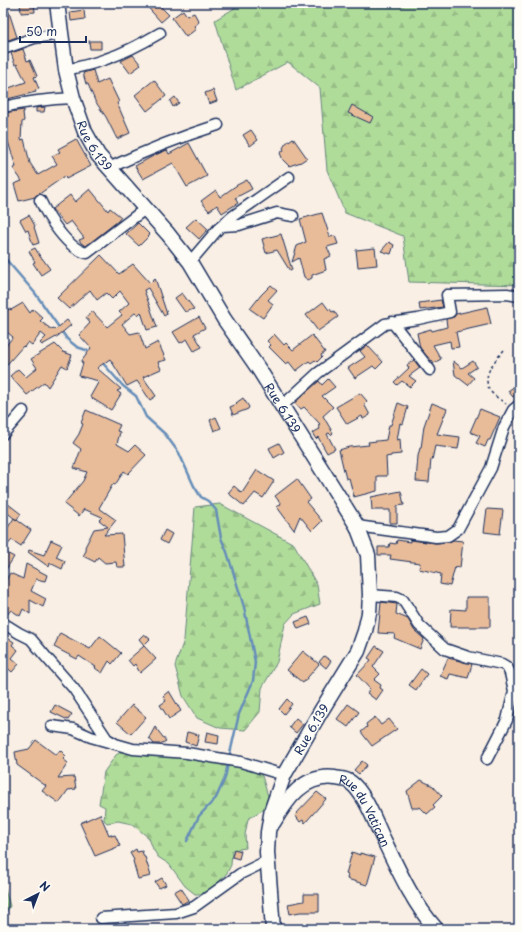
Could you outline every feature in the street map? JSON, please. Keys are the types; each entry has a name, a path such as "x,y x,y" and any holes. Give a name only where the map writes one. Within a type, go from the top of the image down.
{"street":[{"name":"Rue 6.139","path":"57,3 66,70 73,98 85,132 98,155 168,234 190,262 224,319 260,372 357,526 368,555 370,595 369,613 358,651 284,775 272,810 268,832 267,852 273,929"},
{"path":"66,70 104,60 160,33"},
{"path":"3,49 34,38 61,34"},
{"path":"3,107 39,100 73,98"},
{"path":"109,168 142,152 218,125"},
{"path":"190,262 222,226 248,205 289,177"},
{"path":"40,200 56,228 77,249 87,253 145,208"},
{"path":"222,226 239,225 277,213 293,216"},
{"path":"282,407 318,373 377,328 385,324 450,312 447,295 507,294 519,296"},
{"path":"392,322 430,370"},
{"path":"357,526 436,537 448,536 458,529 491,468 504,427 516,408"},
{"path":"3,434 23,411"},
{"path":"370,595 397,597 403,600 419,625 444,649 468,658 502,664 507,667 514,691 507,720 486,759"},
{"path":"3,624 31,639 74,689 107,739 117,746"},
{"path":"52,726 73,729 117,746 132,749 188,753 240,762 284,775"},
{"name":"Rue du Vatican","path":"268,832 291,796 304,784 316,778 329,777 342,779 349,782 356,788 365,801 409,891 426,918 436,929"},
{"path":"101,918 168,913 194,907 240,874 268,860"}],"path":[{"path":"504,350 487,374 487,383 491,392 516,408"}],"green space":[{"path":"243,3 519,3 519,285 409,282 403,236 345,213 327,170 320,88 288,62 236,90 215,20"},
{"path":"220,504 294,544 317,585 320,604 294,614 285,624 277,662 262,688 260,712 245,730 220,728 197,718 183,696 175,666 184,640 195,507"},
{"path":"131,745 254,768 262,776 268,796 265,808 248,819 245,835 246,848 232,850 231,865 227,873 208,894 195,894 185,886 169,864 158,857 149,838 132,824 118,821 107,823 104,820 105,807 99,804 104,772 116,755"},
{"path":"3,883 10,906 3,917"}],"building":[{"path":"3,3 6,3 17,37 3,42"},
{"path":"20,3 34,3 35,12 21,13"},
{"path":"144,3 157,3 169,15 161,22"},
{"path":"84,10 85,19 71,21 70,12"},
{"path":"183,10 187,16 194,13 199,22 194,26 196,29 186,37 172,18"},
{"path":"89,41 101,41 101,49 90,49"},
{"path":"23,49 27,61 30,60 37,76 34,77 39,89 35,90 36,92 3,100 3,90 26,82 17,64 15,65 11,53"},
{"path":"133,55 141,65 130,73 121,61"},
{"path":"93,70 97,84 108,79 119,102 117,103 130,133 117,139 106,117 95,101 88,84 86,84 83,73"},
{"path":"154,80 166,96 147,111 135,95"},
{"path":"213,90 217,101 209,104 205,93"},
{"path":"175,97 179,103 173,107 170,101"},
{"path":"352,105 373,117 370,123 348,113"},
{"path":"45,107 44,112 36,112 36,108"},
{"path":"24,110 21,140 24,139 30,163 38,175 57,164 52,156 60,152 58,149 76,139 91,166 66,179 65,176 35,197 19,201 14,184 22,181 13,168 16,167 5,132 3,132 3,113"},
{"path":"251,130 258,140 250,146 243,135"},
{"path":"293,138 307,158 301,162 289,166 283,160 280,153 284,150 283,148 286,143"},
{"path":"189,143 207,176 187,187 173,163 143,179 135,166 167,150 169,154"},
{"path":"247,180 252,189 235,198 238,203 222,213 217,205 209,211 201,201 216,190 220,197"},
{"path":"90,189 108,211 110,208 121,217 86,246 79,240 84,238 71,221 65,225 52,209 70,195 75,202"},
{"path":"322,213 330,237 335,236 338,244 327,247 331,256 324,259 326,270 312,275 312,278 308,280 304,277 299,258 292,262 297,246 306,242 300,219"},
{"path":"29,215 35,226 34,227 39,243 33,245 28,230 26,231 20,220"},
{"path":"196,218 208,229 199,239 186,227"},
{"path":"138,223 150,235 139,246 126,234"},
{"path":"281,234 292,270 290,271 277,250 266,253 262,239"},
{"path":"389,242 394,245 391,254 381,251"},
{"path":"35,248 50,269 41,275 33,263 35,262 29,251"},
{"path":"375,248 377,265 358,267 356,250"},
{"path":"101,255 119,274 133,264 150,283 155,278 167,314 164,316 148,288 144,290 157,327 147,330 141,312 138,315 136,312 122,324 130,334 139,332 145,349 158,342 166,360 158,362 161,369 143,377 156,396 150,400 137,381 127,386 110,359 97,368 121,389 117,391 121,394 111,410 90,397 99,381 79,376 83,363 81,362 91,348 79,335 90,323 86,318 92,311 107,327 122,315 119,312 129,303 120,291 112,299 106,293 97,300 90,290 69,309 57,298"},
{"path":"271,285 277,290 268,300 273,304 263,318 250,309"},
{"path":"182,293 194,309 185,312 175,298"},
{"path":"441,300 443,307 420,310 419,303"},
{"path":"323,302 329,310 330,309 332,312 334,311 338,317 318,331 306,315"},
{"path":"23,303 30,313 33,309 43,318 40,321 51,329 54,328 55,330 67,320 71,325 58,336 42,345 40,343 46,337 41,333 32,345 28,342 24,347 23,346 3,369 3,349 13,337 3,329 3,311 11,310"},
{"path":"487,307 491,324 456,332 459,347 451,348 450,341 433,345 441,359 434,363 420,348 417,333 447,327 446,319 454,317 456,314"},
{"path":"199,317 205,328 194,334 202,347 194,351 187,339 180,343 173,332"},
{"path":"274,334 284,345 286,343 293,350 312,335 325,352 321,355 322,357 317,362 315,360 311,363 309,361 296,371 289,362 286,364 269,347 271,345 267,341"},
{"path":"55,344 63,352 72,355 67,368 62,365 48,387 44,382 27,395 10,376 18,369 26,377 37,368 31,359"},
{"path":"367,345 383,362 376,369 373,366 355,378 348,368 365,357 360,351"},
{"path":"414,360 420,368 409,376 416,381 410,387 402,381 397,385 394,382 409,368 407,365"},
{"path":"453,361 462,368 473,361 477,367 468,373 474,378 468,385 455,375"},
{"path":"328,379 335,387 322,396 333,407 323,416 333,433 331,435 329,433 327,434 335,449 327,453 318,437 316,439 312,433 320,429 318,425 320,424 304,407 301,409 294,403 319,381 322,385"},
{"path":"519,383 519,393 513,397 508,391"},
{"path":"360,393 367,401 364,404 370,415 363,419 362,416 347,424 336,407"},
{"path":"243,398 249,407 248,409 233,415 230,407 237,404 236,403"},
{"path":"398,403 408,407 403,424 400,423 397,440 400,439 401,454 386,457 387,476 377,476 377,491 354,497 349,478 346,479 339,450 349,447 369,445 368,442 386,440 389,425 391,425"},
{"path":"432,403 447,409 437,434 460,437 458,449 435,446 432,460 431,459 429,482 416,481 418,456 421,448 424,426"},
{"path":"480,409 500,417 490,440 488,440 485,447 476,443 480,436 470,432"},
{"path":"86,410 120,425 117,431 120,432 117,444 129,451 135,445 146,455 128,474 124,471 115,485 113,484 99,508 116,520 104,535 122,534 125,567 117,567 116,562 105,563 98,557 95,562 83,556 86,551 85,547 94,529 108,527 99,520 102,517 84,509 79,516 64,504 83,481 87,472 74,468 81,449 73,443 83,424 81,423"},
{"path":"216,417 221,428 214,431 210,420"},
{"path":"279,443 284,452 274,458 269,448"},
{"path":"257,470 274,481 263,498 255,493 244,506 228,493 234,486 242,493"},
{"path":"297,479 311,499 306,502 322,521 312,531 300,516 294,530 277,507 281,504 275,496"},
{"path":"401,491 404,505 397,506 397,523 390,523 390,510 372,510 371,497"},
{"path":"3,500 21,514 16,520 3,509"},
{"path":"487,509 503,510 500,534 484,532"},
{"path":"14,518 31,530 21,546 12,540 3,550 3,535"},
{"path":"165,530 172,534 167,544 160,540"},
{"path":"51,540 62,545 56,557 65,561 62,569 50,563 49,567 28,552 29,550 44,555"},
{"path":"397,540 436,543 449,542 453,540 463,541 460,568 455,567 450,586 440,584 441,574 419,569 420,563 390,559 391,555 378,555 378,547 389,547 390,543 396,544"},
{"path":"3,551 14,557 3,574"},
{"path":"26,564 47,575 45,581 36,579 31,591 46,599 43,607 30,600 30,614 23,609 20,616 11,610 5,617 3,617 3,591 5,586 3,585 10,573 23,579"},
{"path":"466,597 490,597 490,627 450,627 451,609 466,610"},
{"path":"381,602 397,604 396,614 408,619 414,630 424,639 420,649 394,638 395,634 378,633"},
{"path":"308,617 311,624 298,629 295,622"},
{"path":"60,633 90,649 100,636 121,653 112,664 109,661 102,673 95,668 96,667 79,656 77,659 54,647"},
{"path":"144,634 150,639 144,645 139,639"},
{"path":"3,635 14,642 12,645 18,650 12,658 19,664 12,672 3,664"},
{"path":"144,646 156,659 140,673 135,664 133,666 128,660"},
{"path":"376,646 384,651 373,667 380,674 374,680 381,685 380,688 383,690 376,700 367,693 370,689 357,675 371,660 368,658"},
{"path":"303,651 319,664 303,683 287,670"},
{"path":"324,656 331,661 326,668 319,662"},
{"path":"448,658 472,664 468,678 450,674 448,679 440,676"},
{"path":"421,669 427,674 416,690 409,685"},
{"path":"169,691 181,711 169,719 160,705 166,701 163,696"},
{"path":"287,699 292,704 284,714 279,709"},
{"path":"348,704 359,712 348,727 337,719"},
{"path":"55,705 72,714 68,720 51,712"},
{"path":"132,705 146,717 131,734 117,722"},
{"path":"375,717 381,725 389,719 397,729 372,746 361,732 367,727 366,724"},
{"path":"296,718 303,724 296,733 289,727"},
{"path":"155,727 166,741 160,744 154,744 149,738"},
{"path":"187,732 199,735 196,746 185,742"},
{"path":"207,732 219,735 218,744 205,742"},
{"path":"36,740 56,755 60,750 66,756 63,759 68,763 58,778 74,777 76,789 68,790 59,803 42,791 46,786 17,765 15,752 29,749"},
{"path":"362,761 367,765 359,774 354,770"},
{"path":"421,780 433,786 442,796 433,805 435,807 427,814 420,807 412,808 407,791"},
{"path":"317,792 326,799 305,823 303,820 300,822 295,815"},
{"path":"100,814 109,835 115,835 120,846 95,856 80,823"},
{"path":"136,849 137,852 142,851 151,876 138,879 134,860 130,853"},
{"path":"234,849 241,851 239,859 232,857"},
{"path":"352,852 360,855 360,853 375,857 367,885 347,879 348,875 346,874"},
{"path":"162,878 166,885 159,888 155,882"},
{"path":"181,888 189,900 182,904 174,892"},
{"path":"304,894 319,894 319,912 300,912 290,914 288,904 304,901"}],"waterway":[{"path":"3,256 35,293 67,339 77,347 92,352"},
{"path":"101,361 123,386 136,396 146,417 165,434 179,453 194,486 201,497 208,501 216,510 221,538 227,552 244,607 255,662 253,681 239,714 229,758"},
{"path":"187,841 199,816 216,798 225,778 228,763"}]}
